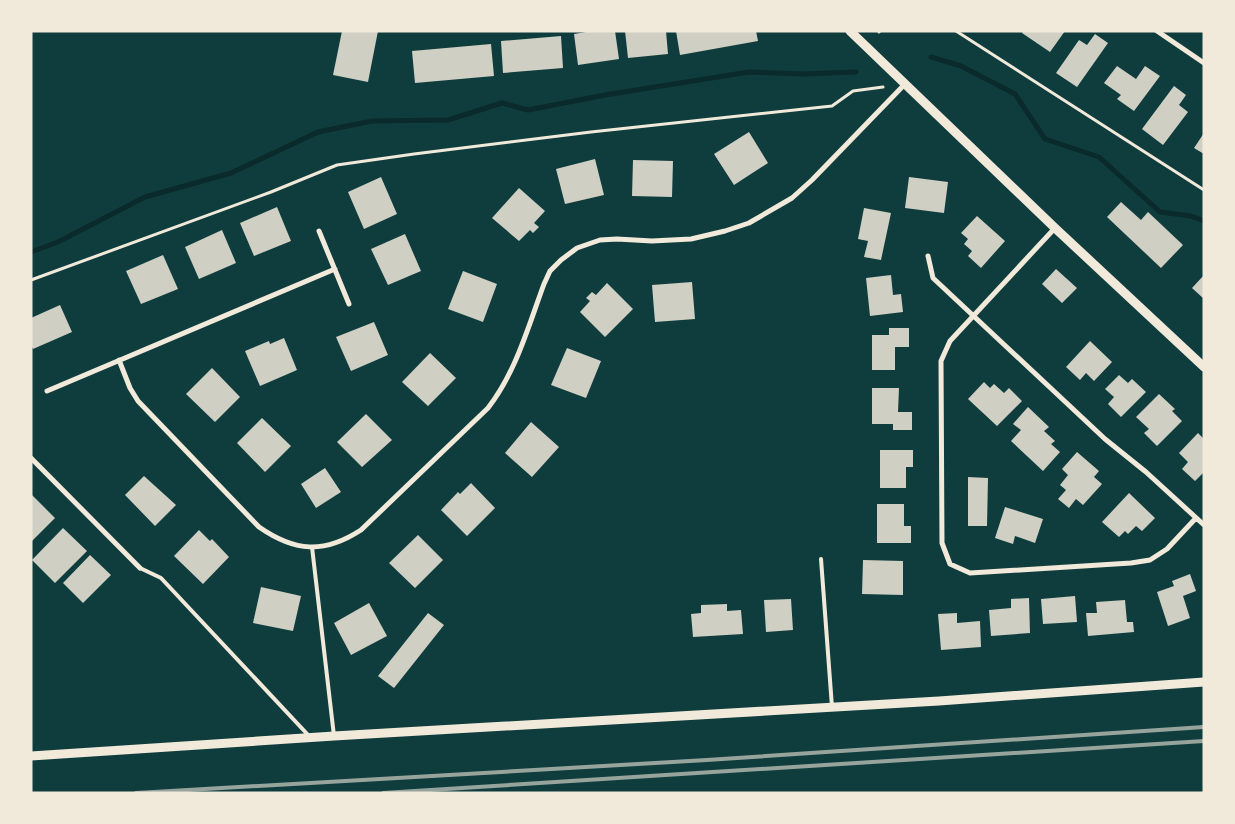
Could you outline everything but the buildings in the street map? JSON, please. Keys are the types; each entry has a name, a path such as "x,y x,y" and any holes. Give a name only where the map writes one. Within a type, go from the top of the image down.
{"street":[{"path":"850,31 1055,228 1204,367"},
{"path":"1157,31 1204,63"},
{"path":"119,360 130,388 138,401 259,527 276,539 294,546 330,545 346,540 360,530 488,408 501,391 513,369 544,284 550,271 561,260 577,248 600,240 652,241 691,239 726,231 749,223 792,198 812,180 905,84"},
{"path":"1055,228 950,341 941,361 942,543 950,564 970,573 1131,563 1150,560 1167,550 1196,518"},
{"path":"319,231 349,304"},
{"path":"928,256 933,278 1105,438 1146,472 1204,525"},
{"path":"47,391 335,269"},
{"path":"31,458 140,568"},
{"path":"31,756 832,707 1204,682"}],"lane":[{"path":"312,547 334,736"},
{"path":"821,559 832,707"},
{"path":"140,568 161,578 311,738"}],"path":[{"path":"956,31 1204,190"},
{"path":"31,280 271,192 337,165 581,133 832,106 853,91 883,87"}],"waterway":[{"path":"931,57 961,66 1015,94 1045,139 1099,157 1160,212 1191,216 1204,221"},
{"path":"31,252 58,242 145,197 231,173 318,132 372,121 448,120 502,103 528,110 605,95 749,72 802,74 856,72"}],"railway":[{"path":"136,793 707,760 1204,727"},
{"path":"383,793 1204,741"}]}
